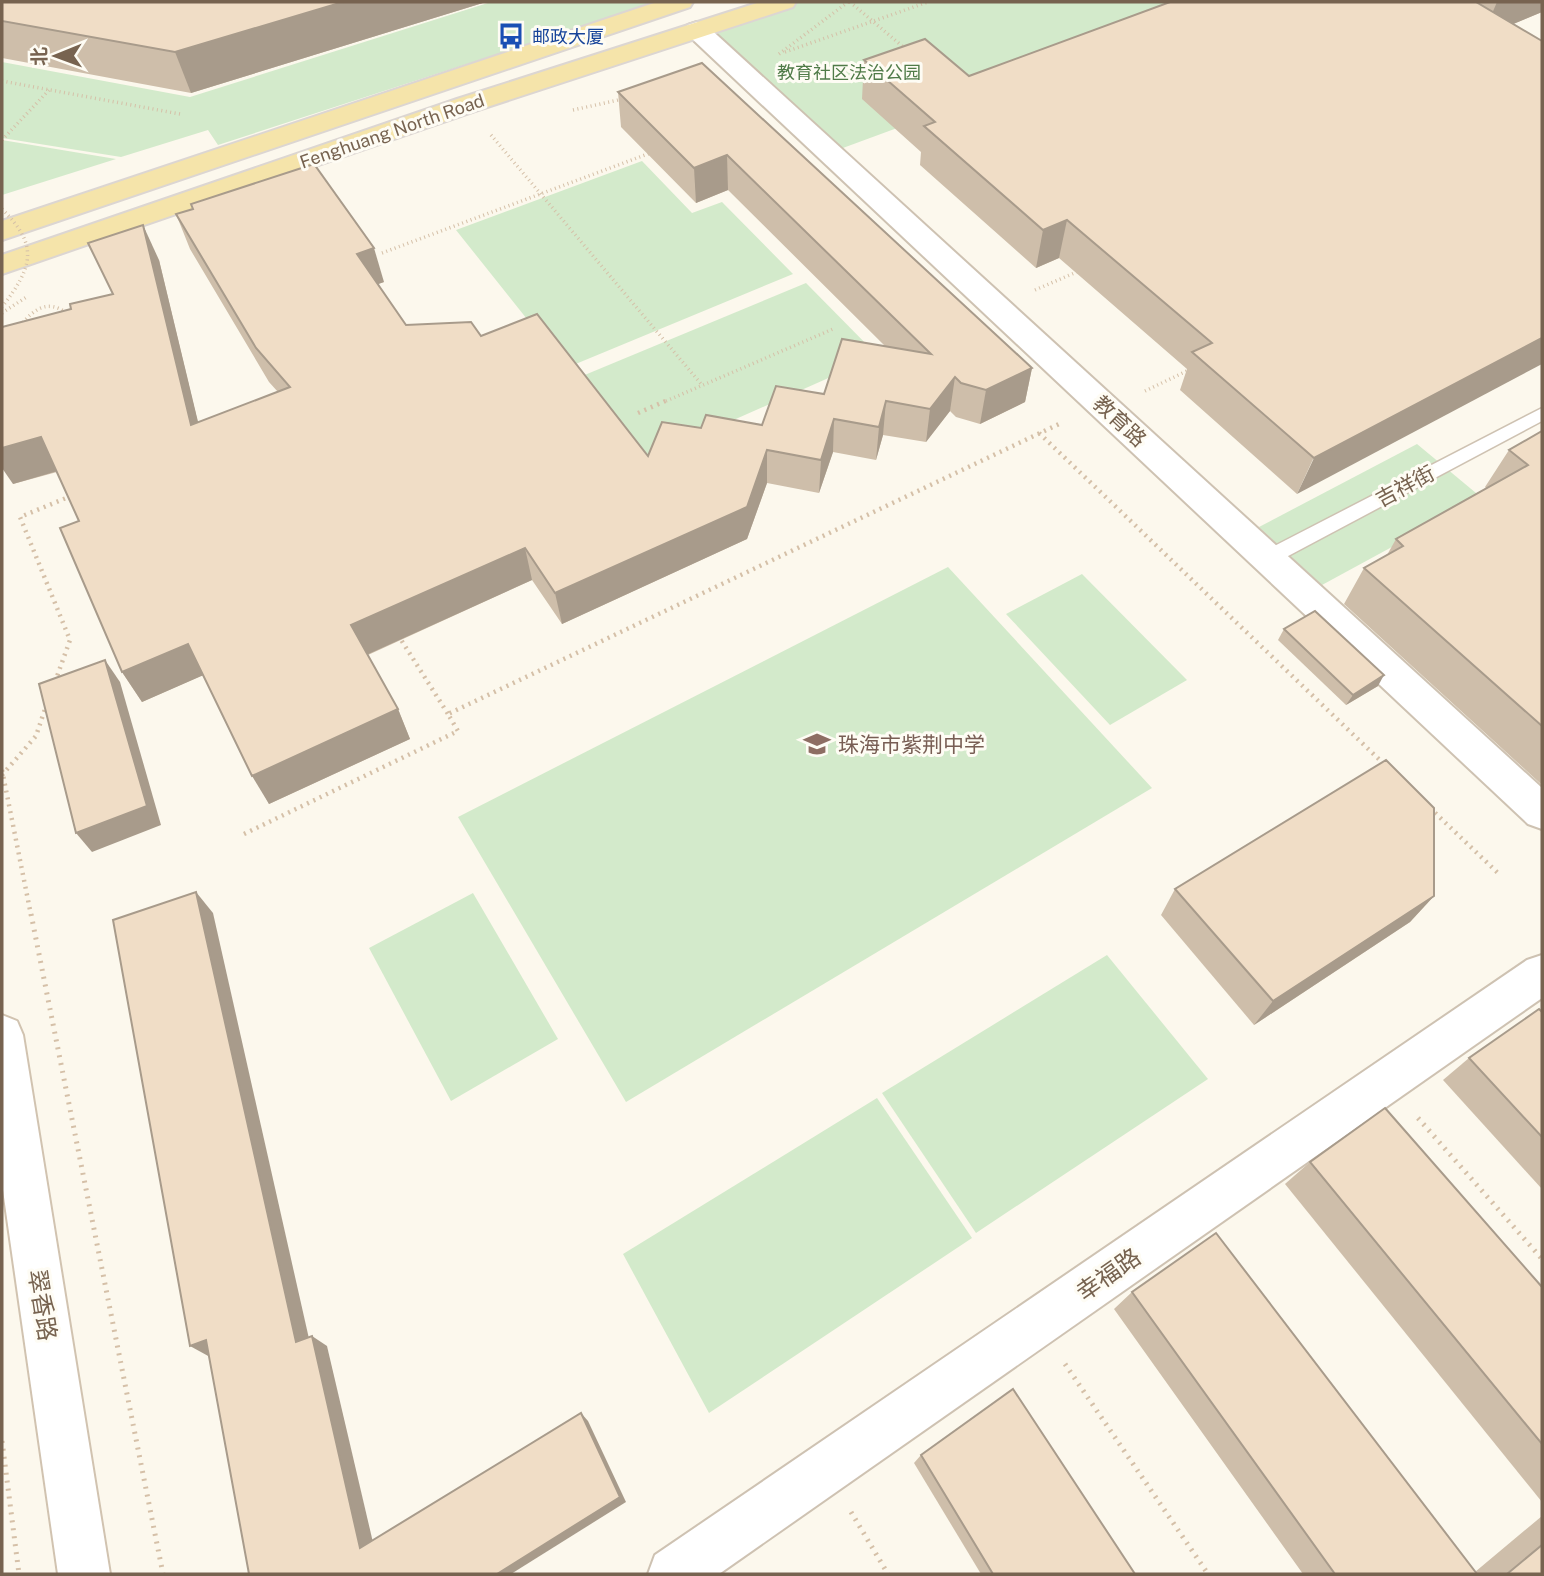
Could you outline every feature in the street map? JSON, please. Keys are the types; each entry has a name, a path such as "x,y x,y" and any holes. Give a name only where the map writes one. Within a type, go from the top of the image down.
{"main road":[{"name":"Fenghuang North Road","path":"2,265 466,105 784,2"},
{"name":"Fenghuang North Road","path":"2,231 672,3"}],"street":[{"name":"教育路","path":"697,30 1542,812"},
{"name":"幸福路","path":"674,1574 1542,974"},
{"name":"翠香路","path":"2,1035 84,1574"}],"lane":[{"name":"吉祥街","path":"1268,558 1542,414"}],"path":[{"path":"781,54 849,2 915,57"},
{"path":"738,68 929,2"},
{"path":"2,81 180,114"},
{"path":"2,140 49,90"},
{"path":"570,111 624,99"},
{"path":"466,105 702,385"},
{"path":"480,141 493,136"},
{"path":"382,253 659,150"},
{"path":"2,209 23,229 30,255 20,284 2,307"},
{"path":"996,306 1090,266"},
{"path":"2,313 30,295"},
{"path":"18,329 31,312 44,305 59,307 71,319"},
{"path":"638,413 833,329"},
{"path":"1107,409 1203,364"},
{"path":"448,714 1059,424"},
{"path":"1039,433 1390,770"},
{"path":"53,688 70,640 20,517 83,491"},
{"path":"244,834 458,731 398,634"},
{"path":"48,700 36,736 2,773 163,1574"},
{"path":"1420,798 1500,875"},
{"path":"1385,1082 1542,1259"},
{"path":"1037,1323 1208,1574"},
{"path":"2,1441 19,1574"},
{"path":"825,1469 888,1574"}],"green space":[{"path":"491,2 655,3 218,145 208,130 121,157 2,138 2,62 190,97"},
{"name":"教育社区法治公园","path":"794,2 1201,2 1215,11 832,152 702,32"},
{"path":"2,140 116,159 2,195"},
{"path":"642,161 692,213 722,202 793,274 566,368 456,230"},
{"path":"806,283 878,356 641,461 575,379"},
{"path":"1417,444 1482,498 1322,585 1259,527"},
{"path":"948,567 1152,788 626,1102 458,817"},
{"path":"1082,574 1187,680 1110,725 1006,614"},
{"path":"473,893 558,1039 451,1101 369,948"},
{"path":"1107,955 1208,1079 976,1233 882,1093"},
{"path":"877,1098 972,1238 709,1413 623,1254"}],"building":[{"path":"2,2 343,2 175,52 2,21"},
{"path":"1170,2 1476,2 1542,41 1542,338 1314,458 1192,352 1212,343 1067,220 1043,230 924,126 935,122 864,60 925,39 969,76"},
{"path":"702,63 1032,368 986,390 961,383 955,377 930,409 886,401 879,427 834,419 821,460 767,450 747,507 555,593 525,548 351,625 398,709 252,776 188,644 122,672 60,528 79,521 41,437 2,448 2,327 71,309 70,304 113,294 88,243 143,225 191,425 290,387 256,348 176,214 193,209 191,204 314,164 374,248 357,254 406,325 471,322 481,336 537,314 648,456 662,422 701,428 706,415 762,425 776,386 824,394 842,339 931,354 727,155 694,168 618,92"},
{"path":"1542,431 1542,726 1364,568 1403,546 1396,539 1528,465 1509,450"},
{"path":"1315,611 1384,675 1353,695 1284,629"},
{"path":"105,660 147,806 76,833 39,684"},
{"path":"1386,760 1434,808 1434,896 1273,1001 1175,889"},
{"path":"196,892 296,1342 312,1336 360,1548 581,1413 620,1497 497,1574 249,1574 206,1340 190,1346 113,920"},
{"path":"1539,1009 1542,1012 1542,1137 1469,1058"},
{"path":"1385,1108 1542,1287 1542,1444 1310,1162"},
{"path":"1216,1233 1477,1574 1335,1574 1132,1292"},
{"path":"1013,1389 1135,1574 993,1574 921,1455"},
{"path":"1542,1545 1542,1574 1507,1574"}],"place":[{"name":"邮政大厦","path":"511,36"},
{"name":"珠海市紫荆中学","path":"817,744"}]}
